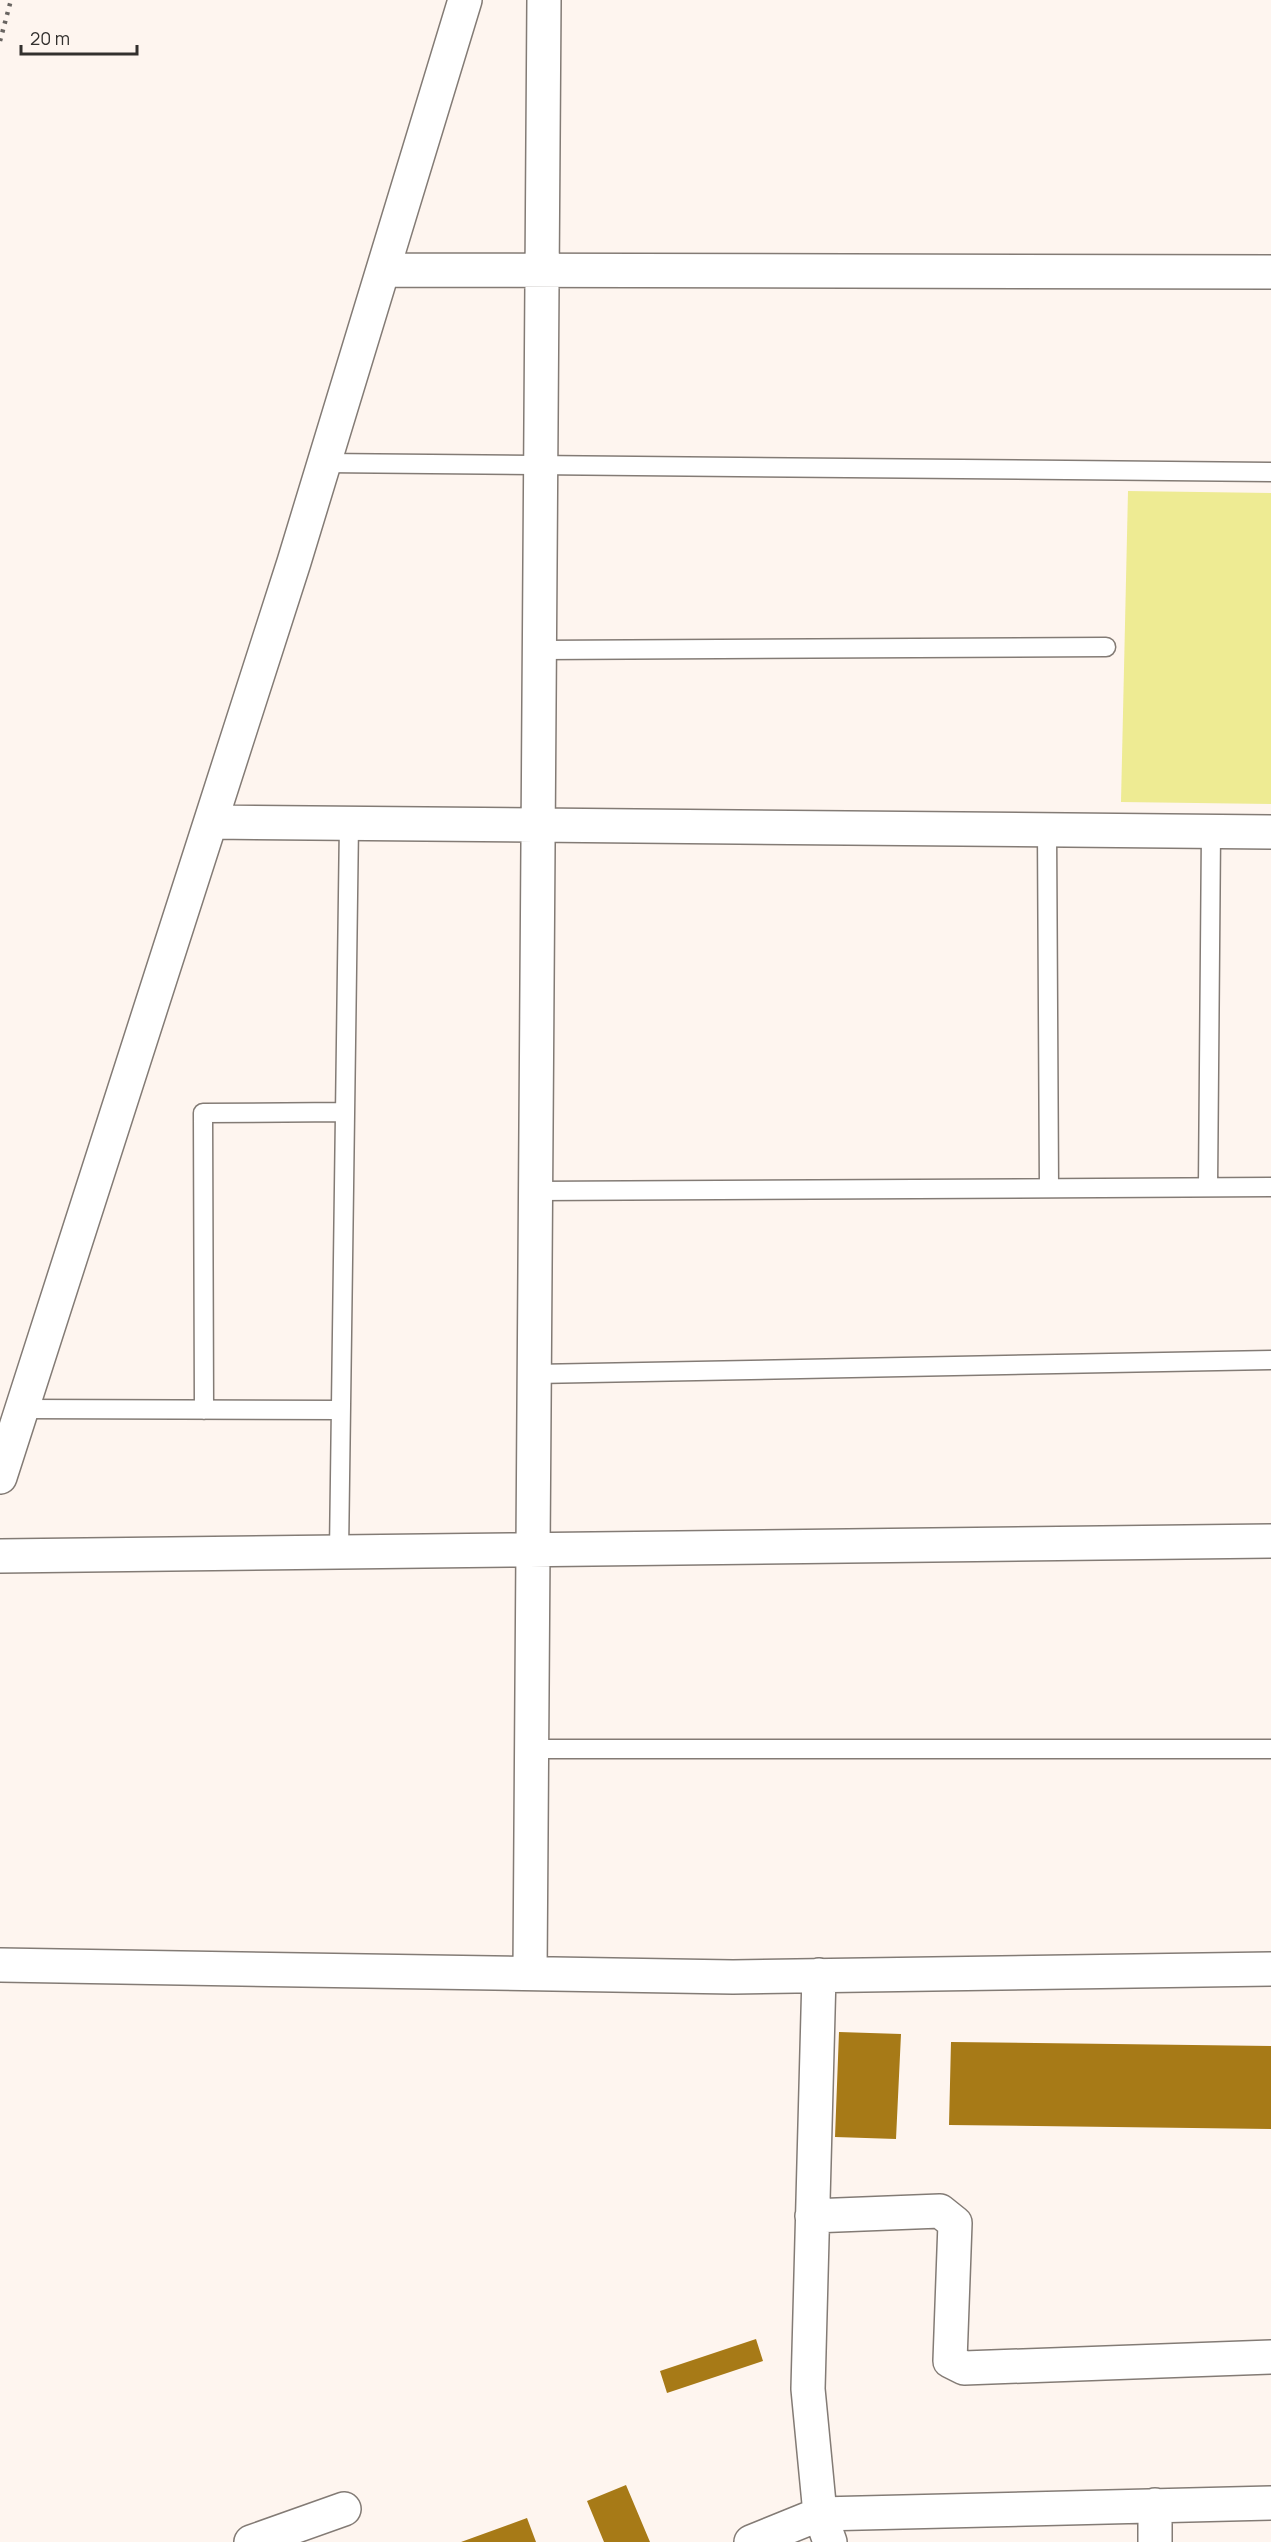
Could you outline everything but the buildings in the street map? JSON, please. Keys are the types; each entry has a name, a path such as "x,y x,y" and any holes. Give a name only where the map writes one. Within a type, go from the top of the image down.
{"street":[{"path":"0,1477 211,822 384,270 465,0"},
{"path":"530,1973 544,0"},
{"path":"384,270 1271,272"},
{"path":"211,822 1271,832"},
{"path":"0,1556 1271,1541"},
{"path":"0,1965 733,1977 1271,1969"},
{"path":"819,1975 808,2389 825,2528"},
{"path":"812,2216 940,2211 955,2223 950,2361 964,2368 1271,2357"},
{"path":"751,2542 825,2528 1155,2505 1271,2503"},
{"path":"1155,2505 1155,2542"},
{"path":"251,2542 344,2509"}],"lane":[{"path":"324,463 1271,472"},
{"path":"540,650 1106,646"},
{"path":"339,1552 349,823"},
{"path":"1047,830 1049,1188"},
{"path":"1208,1187 1211,832"},
{"path":"204,1410 203,1113 345,1112"},
{"path":"536,1191 1271,1186"},
{"path":"535,1374 1271,1360"},
{"path":"22,1409 341,1410"},
{"path":"532,1749 1271,1749"}],"shaded area":[{"path":"1128,491 1271,493 1271,804 1121,802"}],"railway":[{"path":"0,41 11,0"}]}
